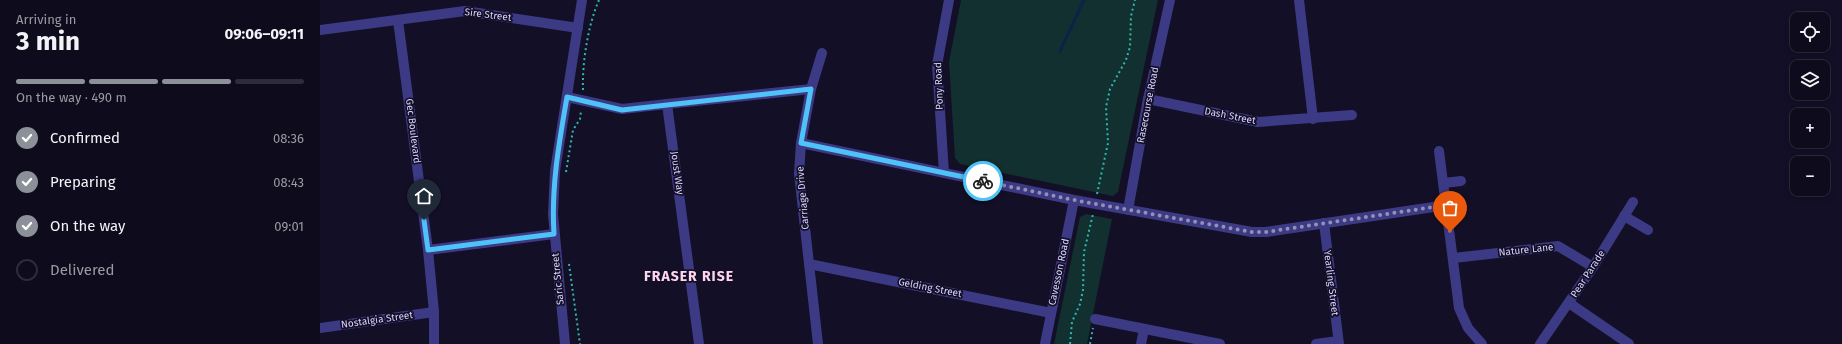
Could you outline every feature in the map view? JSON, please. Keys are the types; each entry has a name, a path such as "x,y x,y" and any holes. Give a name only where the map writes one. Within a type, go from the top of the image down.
{"street":[{"name":"Saric Street","path":"565,344 554,234 553,214 555,171 582,0"},
{"name":"Pony Road","path":"944,173 937,65 949,0"},
{"name":"Rasecourse Road","path":"1128,210 1148,99 1170,0"},
{"path":"1299,0 1313,119"},
{"name":"Sire Street","path":"398,20 455,12 478,12 578,28"},
{"path":"320,30 398,20"},
{"name":"Gec Boulevard","path":"398,20 428,250 434,312 434,344"},
{"name":"Carriage Drive","path":"818,344 799,174 801,143 811,89 822,53"},
{"path":"567,97 622,110 811,89"},
{"name":"Dash Street","path":"1148,99 1258,122 1352,115"},
{"name":"Joust Way","path":"667,104 699,344"},
{"path":"801,143 1074,200 1252,232 1266,232 1447,205"},
{"path":"1439,151 1454,258 1459,308 1468,328 1482,344"},
{"path":"1444,183 1462,180"},
{"name":"Cavesson Road","path":"1045,344 1074,200"},
{"name":"Pear Parade","path":"1540,344 1593,267 1633,202"},
{"path":"1624,216 1648,230"},
{"name":"Yearling Street","path":"1324,223 1338,343"},
{"path":"428,250 554,234"},
{"name":"Nature Lane","path":"1454,258 1558,246 1593,267"},
{"name":"Gelding Street","path":"809,264 1051,313"},
{"path":"1569,303 1629,344"},
{"name":"Nostalgia Street","path":"320,328 434,312"},
{"path":"1095,319 1220,344"},
{"path":"1141,344 1144,329"},
{"path":"1316,344 1338,343"}],"path":[{"path":"566,178 574,130 580,119 583,101 582,75 593,13 599,0"},
{"path":"1070,344 1072,322 1080,304 1083,290 1084,252 1108,142 1106,108 1110,89 1126,60 1130,47 1131,16 1135,0"},
{"path":"569,262 580,344"},
{"path":"1090,344 1095,319"}],"green space":[{"path":"961,0 1158,0 1118,192 1113,196 960,164 955,158 949,62"},
{"path":"1086,214 1112,219 1087,344 1054,344 1080,217"}],"waterway":[{"path":"1060,51 1084,0"}],"way so far":[{"path":"983,181 1074,200 1252,232 1266,232 1447,205 1450,232"}],"district":[{"name":"FRASER RISE","path":"689,276"}],"route":[{"path":"424,220 428,250 554,234 553,214 555,171 567,97 622,110 811,89 801,143 983,181"}]}
